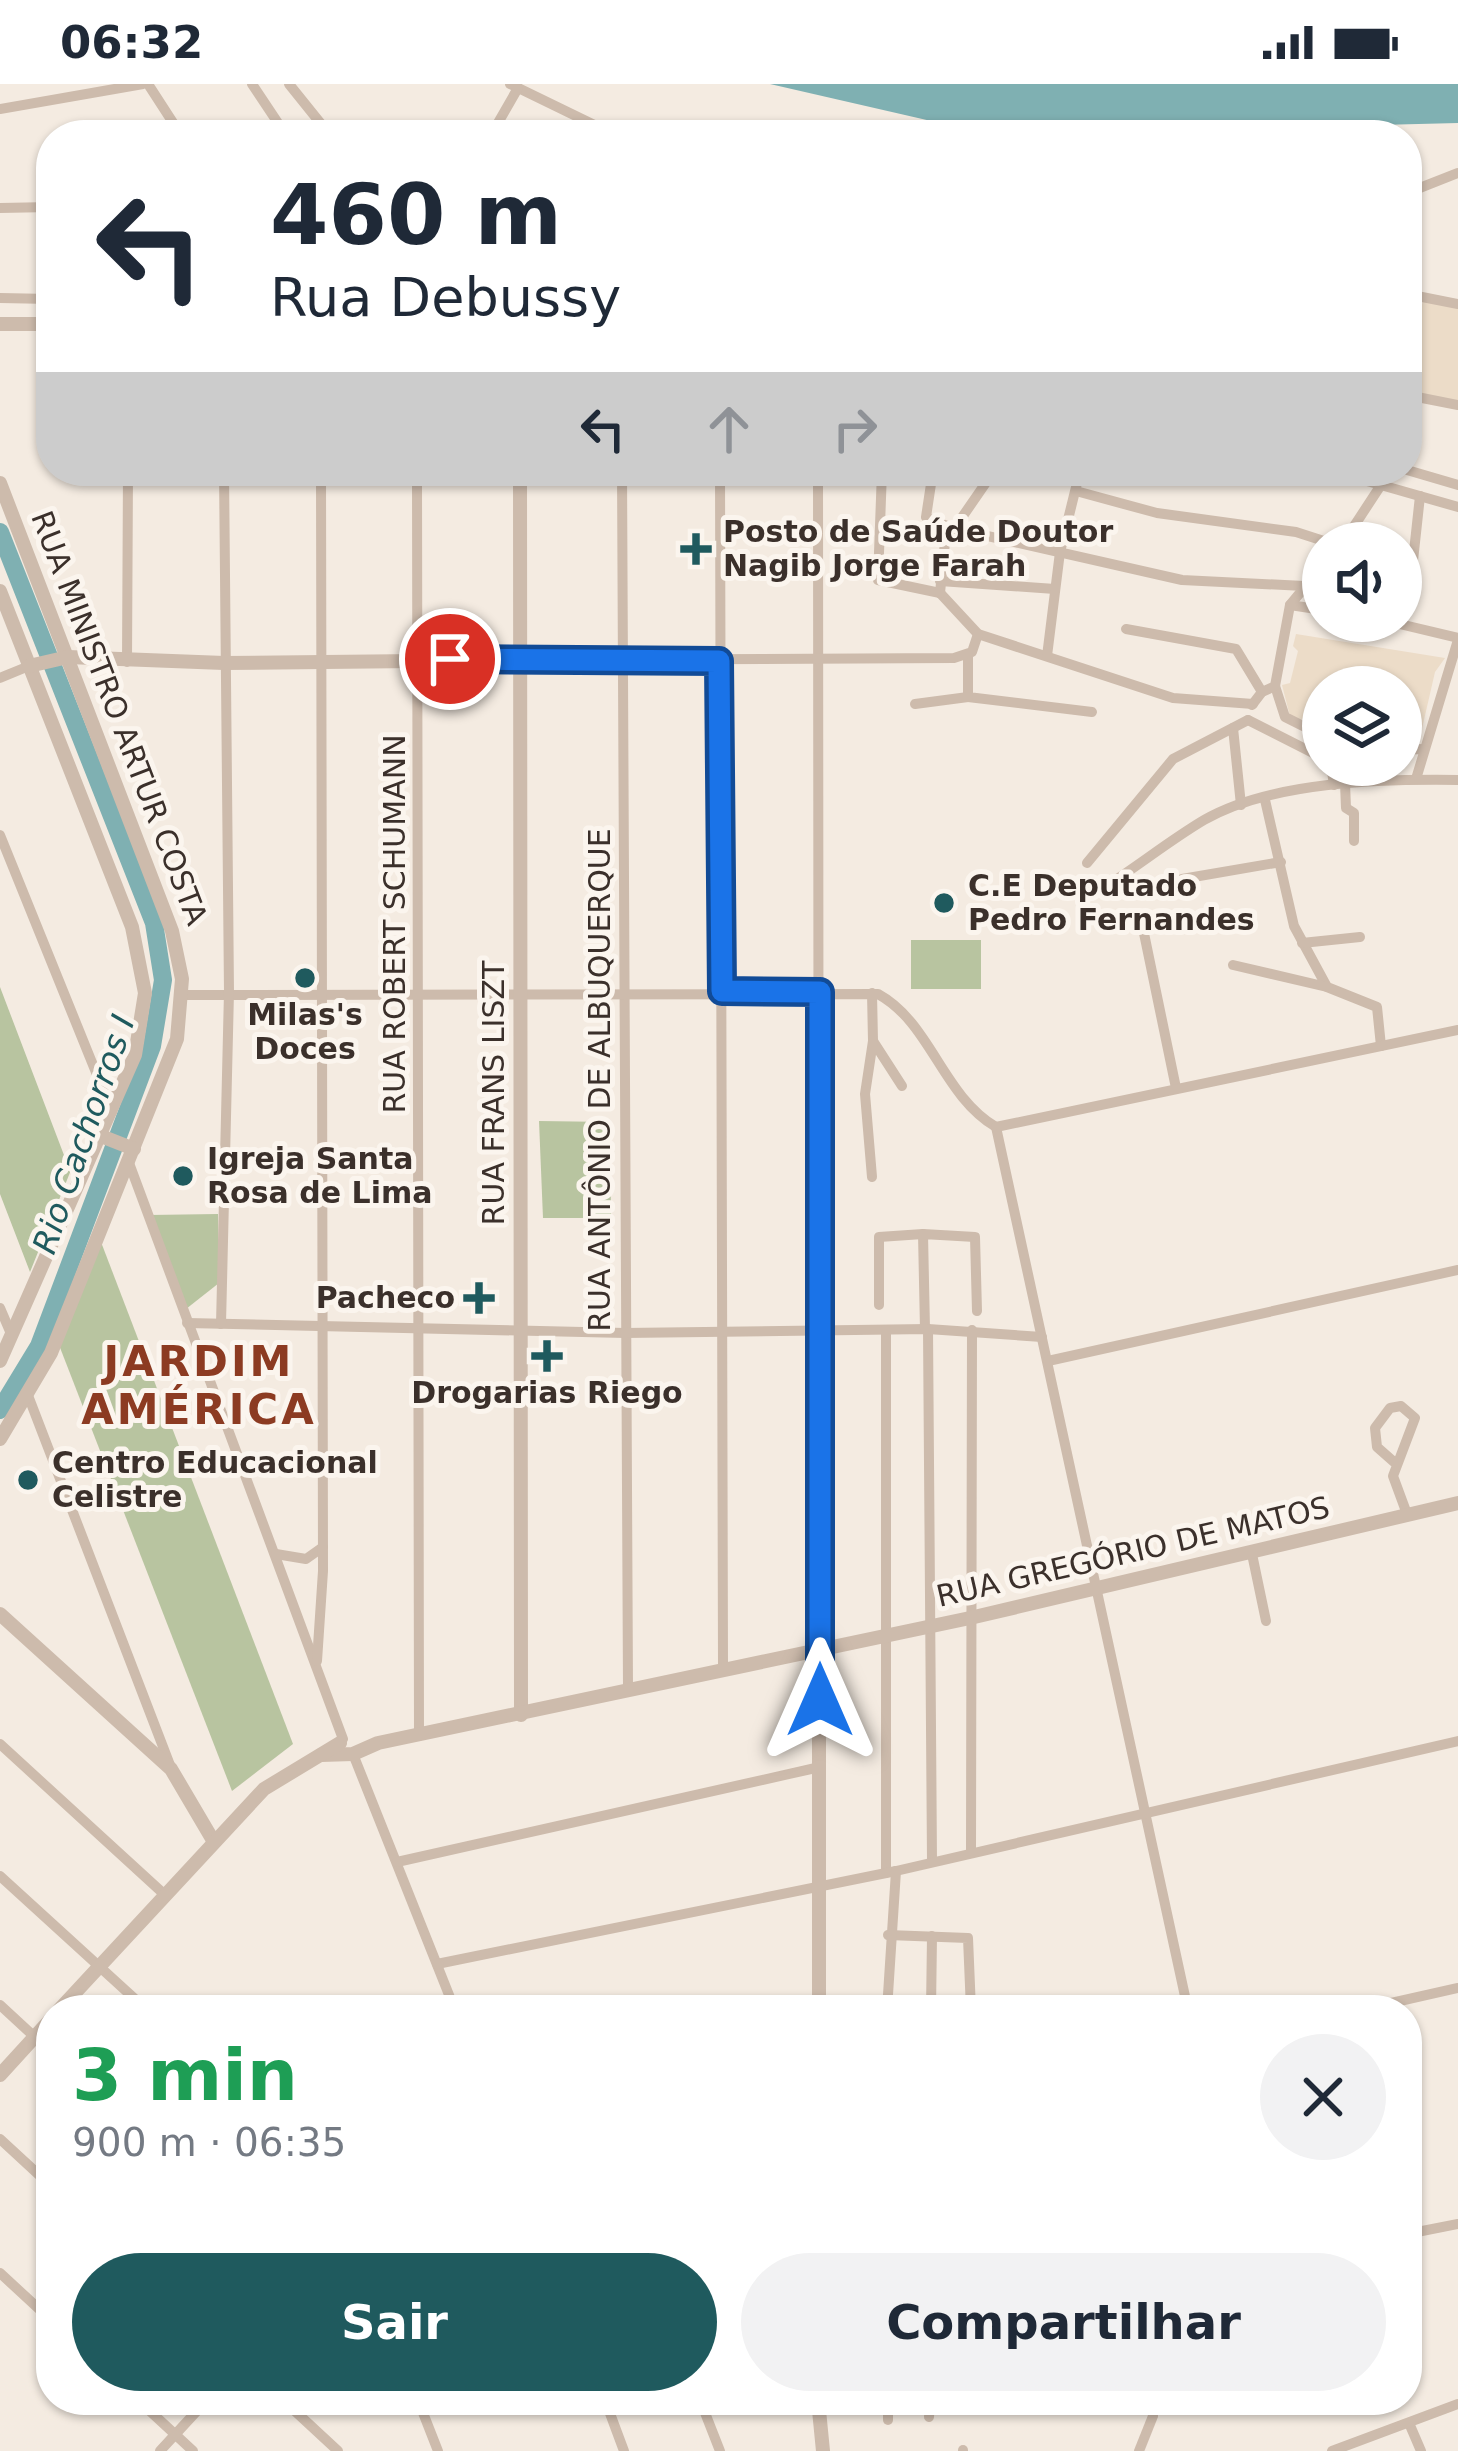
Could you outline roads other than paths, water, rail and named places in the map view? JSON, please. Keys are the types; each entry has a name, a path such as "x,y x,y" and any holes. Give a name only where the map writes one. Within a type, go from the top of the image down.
{"street":[{"path":"0,109 146,84 171,120"},
{"path":"252,84 276,120"},
{"path":"498,120 514,86 584,120"},
{"path":"298,87 320,120"},
{"path":"1422,187 1458,173"},
{"path":"0,208 36,207"},
{"path":"1422,297 1458,304"},
{"path":"0,298 36,299"},
{"path":"0,324 36,324"},
{"path":"1422,398 1458,405"},
{"path":"1422,474 1458,485"},
{"name":"RUA MINISTRO ARTUR COSTA","path":"0,483 172,931 183,995 177,1039 29,1398 0,1439"},
{"path":"127,662 128,486"},
{"path":"221,1324 229,992 224,486"},
{"path":"317,1660 323,1547 321,486"},
{"name":"RUA ROBERT SCHUMANN","path":"417,486 422,1329 418,1736"},
{"name":"RUA FRANS LISZT","path":"520,486 521,1715"},
{"name":"RUA ANTÔNIO DE ALBUQUERQUE","path":"622,486 628,1689"},
{"path":"720,486 723,1667"},
{"path":"818,486 819,1995"},
{"path":"881,486 878,580 1055,590"},
{"path":"931,486 926,517 952,528 1208,584 1302,586"},
{"path":"940,587 952,528 983,486"},
{"path":"1047,656 1060,553 1077,486"},
{"path":"1357,522 1381,486"},
{"path":"1385,486 1458,507"},
{"path":"1076,491 1157,513 1302,534"},
{"path":"1417,522 1420,496"},
{"path":"940,587 978,634 1173,698 1253,704"},
{"path":"1302,589 1290,605 1275,686 1285,717 1302,726"},
{"name":"RUA MINISTRO ARTUR COSTA","path":"0,591 33,665 142,961 141,1030 105,1138 0,1361"},
{"path":"1290,605 1302,607"},
{"path":"1126,629 1236,649 1262,692"},
{"path":"1422,630 1458,639 1422,753"},
{"path":"968,698 968,656 978,634"},
{"path":"0,678 64,658 127,662 819,662 968,656"},
{"path":"1087,862 1173,759 1248,720 1262,692 1275,686"},
{"path":"915,704 968,698 1092,712"},
{"path":"1248,720 1302,747"},
{"path":"1233,728 1241,806"},
{"path":"1422,779 1458,780"},
{"path":"1097,892 1207,819 1241,806 1330,786"},
{"path":"1340,786 1346,808 1354,813 1354,841"},
{"path":"1265,800 1302,943 1327,987"},
{"path":"0,835 112,1112"},
{"path":"1182,879 1281,862"},
{"path":"1140,914 1176,1088"},
{"path":"1302,943 1360,937"},
{"path":"1233,965 1327,987 1378,1007 1381,1046"},
{"path":"183,995 872,993 903,1011 960,1100 996,1126 1185,1995"},
{"path":"872,993 873,1041 865,1094 872,1178"},
{"path":"996,1126 1458,1030"},
{"path":"873,1041 902,1086"},
{"path":"105,1138 130,1153 187,1323 449,1995"},
{"path":"923,1234 932,1861"},
{"path":"879,1305 879,1237 975,1237 977,1311"},
{"path":"1048,1361 1458,1270"},
{"path":"0,1308 12,1336"},
{"path":"187,1323 625,1333 926,1329 1042,1337"},
{"path":"886,1330 891,1872 887,1995"},
{"path":"971,1851 973,1330"},
{"path":"29,1398 171,1768 214,1842 73,1995"},
{"path":"1394,1462 1404,1450 1415,1418 1401,1406 1390,1408 1375,1428 1377,1447 1394,1462 1397,1496 1407,1514"},
{"path":"11,1424 26,1421 40,1428"},
{"name":"RUA GREGÓRIO DE MATOS","path":"214,1842 275,1779 348,1743 418,1736 723,1667 927,1628 1458,1503"},
{"path":"276,1554 305,1559 323,1547"},
{"path":"1252,1554 1266,1621"},
{"path":"0,1614 171,1768"},
{"path":"437,1964 891,1872 1458,1742"},
{"path":"0,1744 165,1895"},
{"path":"397,1862 820,1767"},
{"path":"0,1876 131,1995"},
{"path":"889,1935 960,1935 971,1944 971,1995"},
{"path":"932,1936 932,1995"},
{"path":"1422,1996 1458,1988"},
{"path":"0,2005 34,2037 0,2075"},
{"path":"0,2139 36,2172"},
{"path":"1422,2231 1458,2224"},
{"path":"0,2273 36,2306"},
{"path":"1332,2451 1458,2404"},
{"path":"155,2415 193,2451"},
{"path":"160,2451 193,2415"},
{"path":"299,2415 338,2451"},
{"path":"424,2415 438,2451"},
{"path":"610,2415 624,2451"},
{"path":"706,2415 720,2451"},
{"path":"819,2415 823,2451"},
{"path":"888,2415 888,2420"},
{"path":"1139,2451 1153,2416"},
{"path":"1409,2423 1421,2451"}],"water":[{"path":"770,84 1458,84 1458,123 927,120"}],"waterway":[{"name":"Rio Cachorros I","path":"0,532 154,923 163,980 152,1046 39,1346 0,1410"}],"place":[{"name":"Posto de Saúde Doutor Nagib Jorge Farah","path":"696,549"},
{"name":"C.E Deputado Pedro Fernandes","path":"944,903"},
{"name":"Milas's Doces","path":"305,978"},
{"name":"Igreja Santa Rosa de Lima","path":"183,1176"},
{"name":"Pacheco","path":"479,1298"},
{"name":"Drogarias Riego","path":"547,1356"},
{"name":"Centro Educacional Celistre","path":"28,1480"}],"district":[{"name":"JARDIM AMÉRICA","path":"199,1385"}]}
